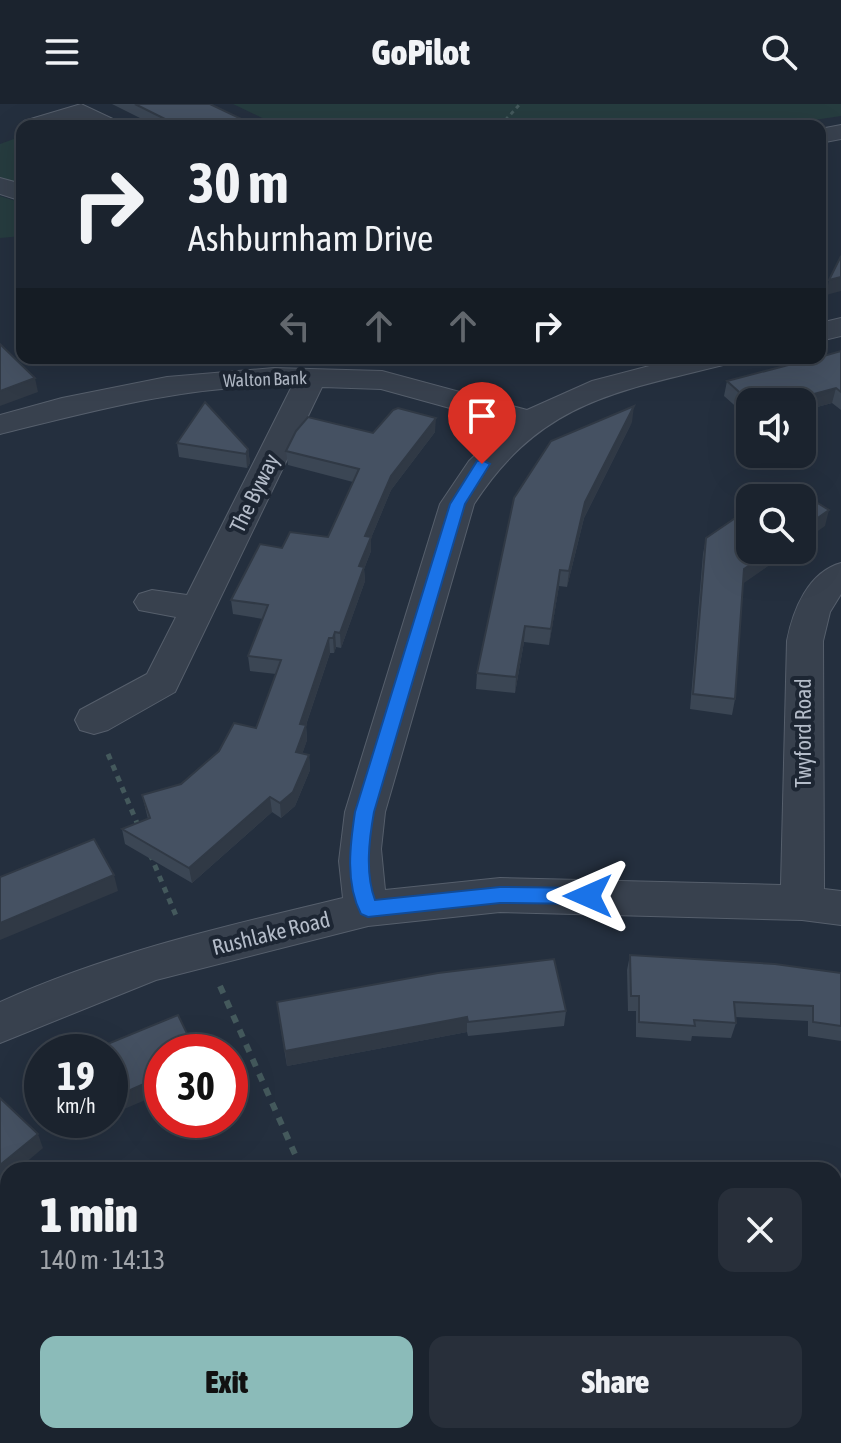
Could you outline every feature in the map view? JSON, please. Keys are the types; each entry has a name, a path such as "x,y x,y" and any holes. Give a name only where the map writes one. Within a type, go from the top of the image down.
{"street":[{"path":"43,120 71,107 97,120"},
{"path":"368,909 362,891 359,843 365,812 457,504 496,448 530,421 581,395 695,364"},
{"name":"Walton Bank","path":"0,425 62,407 167,386 248,379 311,378 386,369 530,421"},
{"name":"The Byway","path":"94,720 162,683 311,378"},
{"name":"Twyford Road","path":"822,906 805,641 813,606 822,592 841,574"},
{"path":"152,602 197,608"},
{"name":"Rushlake Road","path":"0,1023 84,987 199,951 368,909 500,895 822,906"}],"path":[{"path":"505,120 520,104"},
{"path":"94,720 142,834"},
{"path":"148,848 223,998 298,1162"}],"green space":[{"path":"233,104 841,104 841,116 814,120 266,120"},
{"path":"16,138 16,184 0,177 0,144"},
{"path":"0,196 16,201 16,237 0,238"}],"building":[{"path":"135,104 210,104 244,120 167,120"},
{"path":"841,256 841,277 829,280"},
{"path":"0,344 16,360 16,364 21,364 35,378 0,391"},
{"path":"841,351 841,392 836,388 816,393 816,388 736,389 727,381 792,364 826,364 826,355"},
{"path":"205,402 248,449 246,454 177,443"},
{"path":"634,406 585,502 569,571 560,570 551,629 525,626 516,677 477,673 514,498 551,441"},
{"path":"398,408 436,418 391,476 365,536 371,537 359,566 364,567 340,633 335,632 333,638 329,638 300,724 306,725 296,752 309,755 293,792 280,803 270,797 189,868 122,829 150,818 142,795 181,784 219,751 234,723 256,728 281,660 248,656 268,605 231,600 260,544 282,548 290,532 328,537 359,469 286,451 296,431 308,417 373,433"},
{"path":"816,502 829,510 816,519"},
{"path":"736,518 736,564 751,564 744,569 735,699 693,694 706,538"},
{"path":"94,839 114,875 0,923 0,877"},
{"path":"630,955 775,964 841,973 841,1026 813,1022 813,1006 734,1002 736,1023 694,1020 695,1026 639,1022 639,996 631,996"},
{"path":"554,959 566,1011 468,1022 467,1017 285,1051 277,1002 438,973"},
{"path":"178,1015 187,1034 144,1034 144,1084 128,1091 128,1036"},
{"path":"0,1098 24,1121 24,1138 33,1138 0,1162"}],"route":[{"path":"482,464 457,504 365,812 359,843 362,891 368,909 500,895 588,896"}]}
